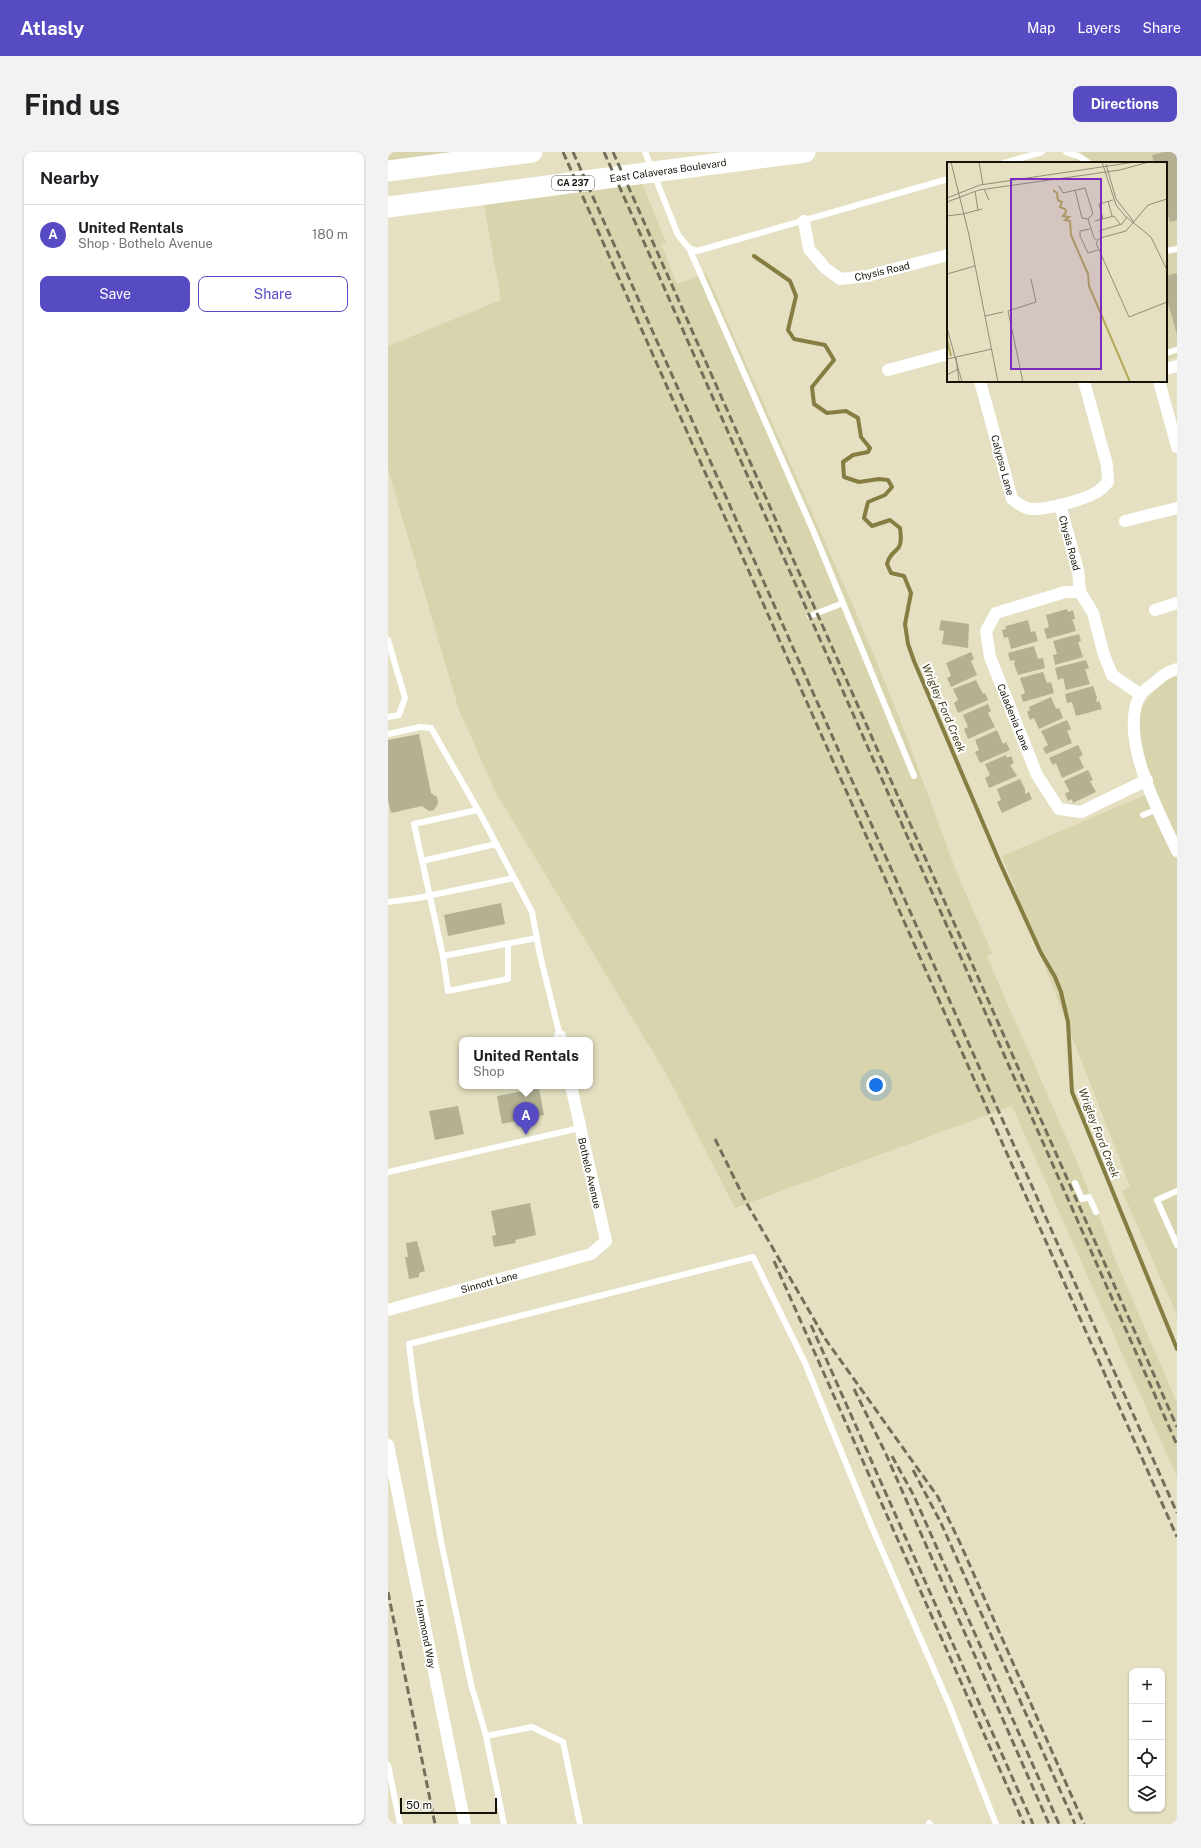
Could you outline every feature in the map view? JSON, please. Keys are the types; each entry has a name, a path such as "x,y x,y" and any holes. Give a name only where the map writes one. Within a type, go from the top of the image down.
{"highway":[{"path":"388,171 532,152"},
{"name":"East Calaveras Boulevard","path":"388,207 805,152"}],"street":[{"name":"Chysis Road","path":"804,220 809,249 824,268 840,279 867,276 947,259"},
{"path":"888,370 947,354"},
{"path":"1167,369 1177,366"},
{"name":"Calypso Lane","path":"980,382 1012,499 1020,506 1032,509 1060,505"},
{"name":"Chysis Road","path":"1084,382 1107,465 1108,482 1099,492 1086,498 1060,505 1078,570 1080,592 1093,612 1104,655 1112,675 1141,695"},
{"path":"1159,382 1177,447"},
{"path":"1125,521 1177,508"},
{"name":"Caladenia Lane","path":"1080,592 1064,592 996,612 986,631 990,657 1037,775 1059,809 1081,812 1147,780"},
{"path":"1155,610 1177,603"},
{"path":"1177,669 1166,672 1141,695 1133,721 1137,757 1159,812 1177,851"},
{"name":"Bothelo Avenue","path":"572,1089 606,1241 591,1254"},
{"name":"Sinnott Lane","path":"388,1310 591,1254"},
{"name":"Hammond Way","path":"388,1445 465,1824"}],"lane":[{"path":"645,152 678,235 689,248 815,535 914,776"},
{"path":"1007,162 1042,152"},
{"path":"1066,152 1088,162"},
{"path":"689,248 697,251 947,179"},
{"path":"1167,252 1177,249"},
{"path":"1167,353 1177,350"},
{"path":"810,616 843,603"},
{"path":"388,640 405,698 399,715 388,717"},
{"path":"388,734 420,727 431,728 532,912 560,1037"},
{"path":"477,810 414,824 443,956 448,991 508,979 508,944"},
{"path":"1143,815 1159,812"},
{"path":"422,861 496,844"},
{"path":"388,902 429,896 514,878"},
{"path":"443,956 537,938"},
{"path":"388,1172 580,1128"},
{"path":"1075,1184 1082,1199 1089,1197 1096,1212"},
{"path":"1177,1191 1157,1200 1177,1244"},
{"path":"504,1824 486,1736 472,1684 441,1541 416,1398 410,1344 753,1257 805,1363 874,1532 949,1704 996,1824"},
{"path":"486,1736 532,1727 563,1742 580,1824"},
{"path":"388,1765 400,1824"}],"shaded area":[{"path":"388,152 532,152 388,171"},
{"path":"1083,152 1177,152 1177,357 1167,360 1167,162 1072,162"},
{"path":"642,183 666,242 661,244 677,284 706,273 852,603 900,719 956,871 992,953 987,957 1077,1162 1112,1252 1177,1403 1177,1477 1012,1106 735,1208 668,1077 496,793 459,710 388,469 388,346 501,300 484,204"},
{"path":"1177,672 1177,1315 1122,1191 1130,1186 1002,856 1154,791 1129,724 1167,674"}],"building":[{"path":"1164,152 1177,152 1177,220 1170,222 1167,212 1167,162 1154,162 1152,155"},
{"path":"1177,273 1177,335 1167,300 1167,276"},
{"path":"1067,609 1068,612 1073,610 1075,619 1071,620 1073,621 1076,631 1047,639 1044,629 1049,627 1046,615"},
{"path":"941,620 969,624 968,648 942,644 944,631 939,630"},
{"path":"1028,620 1031,632 1035,631 1038,641 1011,649 1008,637 1004,638 1002,630 1006,629 1006,626"},
{"path":"1079,634 1081,641 1078,642 1083,657 1055,665 1053,655 1057,654 1053,641"},
{"path":"1034,646 1038,659 1043,658 1045,668 1018,675 1014,664 1015,660 1010,661 1008,653"},
{"path":"971,652 974,659 971,661 977,675 951,687 947,678 951,676 946,663"},
{"path":"1086,660 1089,668 1085,669 1090,684 1066,690 1063,678 1058,680 1055,668"},
{"path":"1043,672 1047,683 1051,682 1054,693 1023,702 1021,695 1025,693 1020,678"},
{"path":"976,680 983,694 985,693 988,700 958,713 954,703 958,700 953,689"},
{"path":"1093,686 1097,697 1096,702 1099,701 1102,709 1076,716 1072,702 1067,703 1065,694"},
{"path":"1051,697 1056,709 1059,708 1063,718 1039,729 1034,718 1030,720 1027,712 1030,710 1029,707"},
{"path":"988,704 991,711 988,713 995,727 968,739 964,729 968,727 963,715"},
{"path":"1067,720 1071,729 1067,731 1072,743 1046,754 1043,748 1048,745 1041,731"},
{"path":"997,730 1003,744 1006,742 1010,750 980,763 975,752 979,750 975,740"},
{"path":"419,734 431,793 437,797 438,803 434,810 429,811 422,806 391,813 388,800 388,740"},
{"path":"1078,745 1083,755 1079,757 1084,768 1062,778 1056,763 1053,765 1049,758"},
{"path":"1006,755 1007,758 1011,756 1014,763 1010,765 1017,776 989,788 985,778 990,775 985,764"},
{"path":"1088,770 1093,780 1090,781 1096,792 1073,803 1072,799 1068,801 1065,793 1069,792 1069,790 1064,781"},
{"path":"1020,779 1025,789 1025,794 1029,792 1032,799 1002,813 997,802 1001,800 997,789"},
{"path":"501,903 505,924 448,936 444,915"},
{"path":"539,1089 544,1115 502,1124 497,1096"},
{"path":"458,1106 464,1134 435,1140 429,1111"},
{"path":"530,1203 536,1235 515,1240 516,1243 494,1247 492,1236 496,1235 491,1211"},
{"path":"417,1241 425,1271 419,1273 419,1277 409,1279 405,1257 408,1257 406,1243"}],"waterway":[{"name":"Wrigley Ford Creek","path":"754,256 790,281 796,296 788,330 794,339 825,345 834,360 812,387 814,404 827,413 846,411 858,418 861,437 870,448 868,452 853,455 843,462 844,477 859,482 879,479 888,480 892,487 885,495 868,502 864,518 872,526 890,520 900,528 901,537 899,547 889,558 887,564 891,573 904,576 911,593 905,624 908,644 1000,863 1041,953 1055,977 1061,992 1068,1022 1072,1092 1177,1349"}],"railway":[{"path":"563,152 1177,1537"},
{"path":"573,152 1177,1513"},
{"path":"604,152 1177,1445"},
{"path":"613,152 1177,1427"},
{"path":"715,1139 746,1202 826,1340 938,1497 960,1543 1084,1824"},
{"path":"774,1261 1024,1824"},
{"path":"811,1325 1033,1824"},
{"path":"854,1389 885,1452 1049,1824"},
{"path":"892,1456 914,1496 1059,1824"},
{"path":"913,1470 941,1523 1075,1824"},
{"path":"388,1592 435,1824"}],"place":[{"name":"United Rentals","path":"526,1135"}]}
